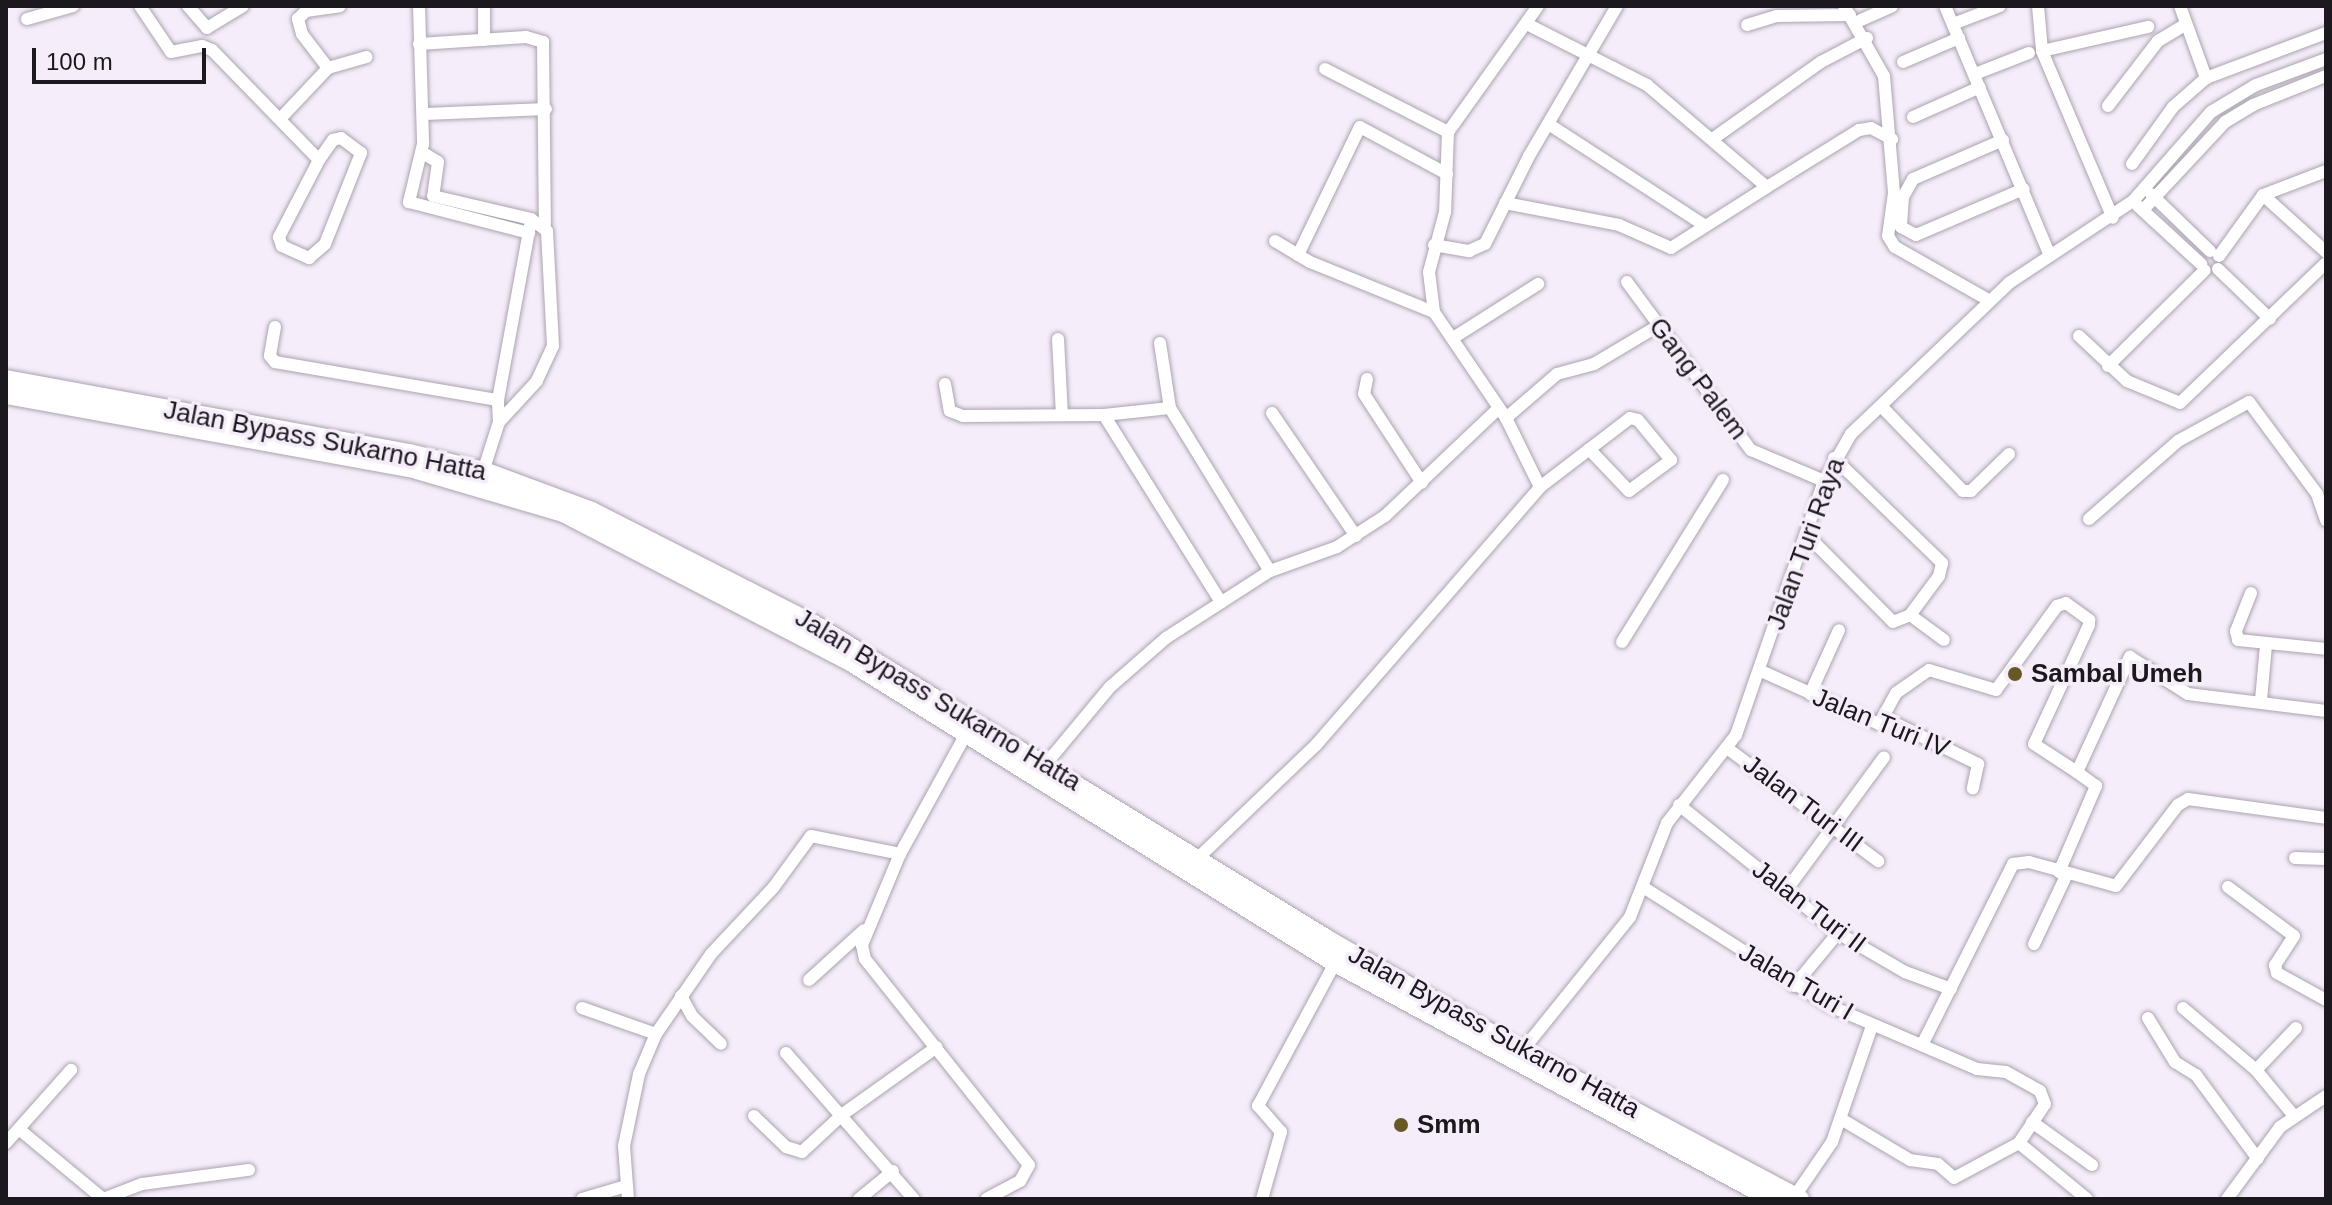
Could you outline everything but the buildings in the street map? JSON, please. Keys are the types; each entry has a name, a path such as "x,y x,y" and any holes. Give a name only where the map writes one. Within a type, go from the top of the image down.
{"highway":[{"name":"Jalan Bypass Sukarno Hatta","path":"6,379 119,410"},
{"name":"Jalan Bypass Sukarno Hatta","path":"6,395 119,410 481,478 563,498 723,574 1045,765 1196,860 1522,1051 1797,1197"},
{"name":"Jalan Bypass Sukarno Hatta","path":"481,478 639,548 852,663 1335,963 1771,1199"}],"street":[{"path":"27,19 73,6"},
{"path":"140,6 171,52 202,46 212,50 319,160"},
{"path":"188,6 207,28 243,6"},
{"path":"328,68 302,34 298,19 306,11 340,6"},
{"path":"419,6 425,114 423,153 409,202 529,233"},
{"path":"484,6 484,40"},
{"path":"1538,6 1448,132 1445,212 1429,272 1434,312 1502,413 1540,487"},
{"path":"1434,245 1469,251 1483,246 1617,6"},
{"path":"1747,25 1777,16 1852,14 1890,6"},
{"path":"1945,6 2050,256"},
{"path":"1953,24 2000,6"},
{"path":"2038,6 2036,52 2113,218"},
{"path":"2180,6 2206,78"},
{"path":"1852,14 1884,76 1892,139 1894,193 1888,236 1895,247 1990,301"},
{"path":"1527,24 1647,85 1714,138 1767,187"},
{"path":"2108,106 2158,41 2186,24"},
{"path":"1975,74 2036,52 2148,27"},
{"path":"2132,164 2173,107 2206,78 2326,33"},
{"path":"419,44 526,37 543,42 545,225 553,346 537,381 499,422"},
{"path":"1714,138 1821,62 1867,38"},
{"path":"1903,62 1959,38"},
{"path":"280,119 328,68 366,57"},
{"name":"Jalan Turi Raya","path":"1522,1051 1630,917 1661,835 1679,805 1727,748 1761,671 1834,458 1881,406 1990,301 2050,256 2138,206 2145,189 2211,112 2256,85 2326,59"},
{"path":"1325,69 1448,132"},
{"path":"2138,206 2156,199 2225,122 2253,105 2326,76"},
{"path":"1913,117 1980,87"},
{"path":"425,114 546,109"},
{"path":"1550,125 1704,225"},
{"path":"1298,255 1360,127 1447,174"},
{"path":"1505,203 1619,225 1667,248 1859,130 1871,128 1892,139"},
{"path":"341,138 361,153 325,244 309,258 282,246 279,237 319,160 333,140 341,138"},
{"path":"2003,140 1913,179 1903,197 1901,227 1916,235 2024,189"},
{"path":"423,153 438,162 433,196 545,225"},
{"path":"2108,366 2211,262 2263,195 2326,171"},
{"path":"2145,189 2211,262 2270,319"},
{"path":"2263,195 2326,252"},
{"path":"2138,206 2211,262"},
{"path":"481,478 499,422 498,400 531,219"},
{"path":"1275,241 1298,255 1434,312"},
{"path":"2079,336 2108,366 2163,400 2180,403 2326,263"},
{"name":"Gang Palem","path":"1627,282 1656,327 1751,450 1824,481"},
{"path":"1453,338 1538,284"},
{"path":"275,327 270,356 275,362 498,400"},
{"path":"1045,765 1110,687 1166,638 1270,571 1356,536 1502,413 1557,374 1594,364 1656,327"},
{"path":"1058,339 1062,415"},
{"path":"1160,343 1170,408 1270,571"},
{"path":"1367,379 1364,394 1422,483"},
{"path":"945,384 954,415 1104,415 1170,408"},
{"path":"2089,519 2178,441 2249,402 2317,494 2326,520"},
{"path":"1881,406 1963,491 1971,491 2009,454"},
{"path":"1272,413 1356,536"},
{"path":"1104,415 1221,602"},
{"path":"1196,860 1316,745 1540,487 1589,449 1633,418 1671,460 1629,491 1589,449"},
{"path":"1807,535 1893,622 1910,615 1939,576 1942,563 1834,458"},
{"path":"1622,642 1723,480"},
{"path":"2251,593 2236,638 2266,645 2326,649"},
{"path":"1884,718 1905,684 1929,670 1996,690 2057,606 2066,603 2089,620 2034,744 2096,786 2034,944"},
{"path":"1910,615 1944,640"},
{"path":"1810,694 1839,630"},
{"path":"2261,700 2266,645"},
{"path":"2077,772 2130,657 2188,694 2261,700 2326,711"},
{"name":"Jalan Turi IV","path":"1761,671 1877,724 1884,718 1978,764 1973,788"},
{"path":"809,980 864,930 900,854 966,734"},
{"name":"Jalan Turi III","path":"1727,748 1878,861"},
{"path":"1785,892 1830,826 1884,757"},
{"path":"1922,1045 2007,869 2029,862 2106,886 2121,884 2178,805 2188,799 2326,818"},
{"name":"Jalan Turi II","path":"1679,805 1838,933 1905,972 1951,989"},
{"path":"582,1199 627,1193 629,1105 656,1034 681,996 811,836 900,854"},
{"path":"2295,858 2326,859"},
{"name":"Jalan Turi I","path":"1643,887 1794,986 1872,1026 1841,1119 1822,1161 1797,1197"},
{"path":"2228,887 2294,936 2275,965 2277,973 2326,1000"},
{"path":"864,930 865,959 1029,1165 1020,1181 986,1199"},
{"path":"1794,986 1838,933"},
{"path":"1262,1199 1281,1132 1258,1106 1335,963"},
{"path":"681,996 692,1016 721,1044"},
{"path":"582,1008 656,1034"},
{"path":"2183,1008 2256,1070 2294,1116"},
{"path":"2148,1018 2175,1062 2196,1075 2258,1159"},
{"path":"1841,1119 1910,1160 1938,1164 1954,1178 2019,1143 2045,1104 2040,1091 2006,1072 1977,1069 1872,1026"},
{"path":"2256,1070 2296,1028"},
{"path":"754,1116 786,1147 802,1152 843,1114 937,1047"},
{"path":"786,1053 893,1171 914,1199"},
{"path":"6,1143 71,1070"},
{"path":"2234,1198 2258,1159 2294,1116 2326,1096"},
{"path":"2032,1122 2092,1165"},
{"path":"20,1130 103,1199 142,1184 249,1170"},
{"path":"2019,1143 2087,1199"},
{"path":"859,1199 893,1171"}],"place":[{"name":"Sambal Umeh","path":"2015,674"},
{"name":"Smm","path":"1401,1125"}]}
